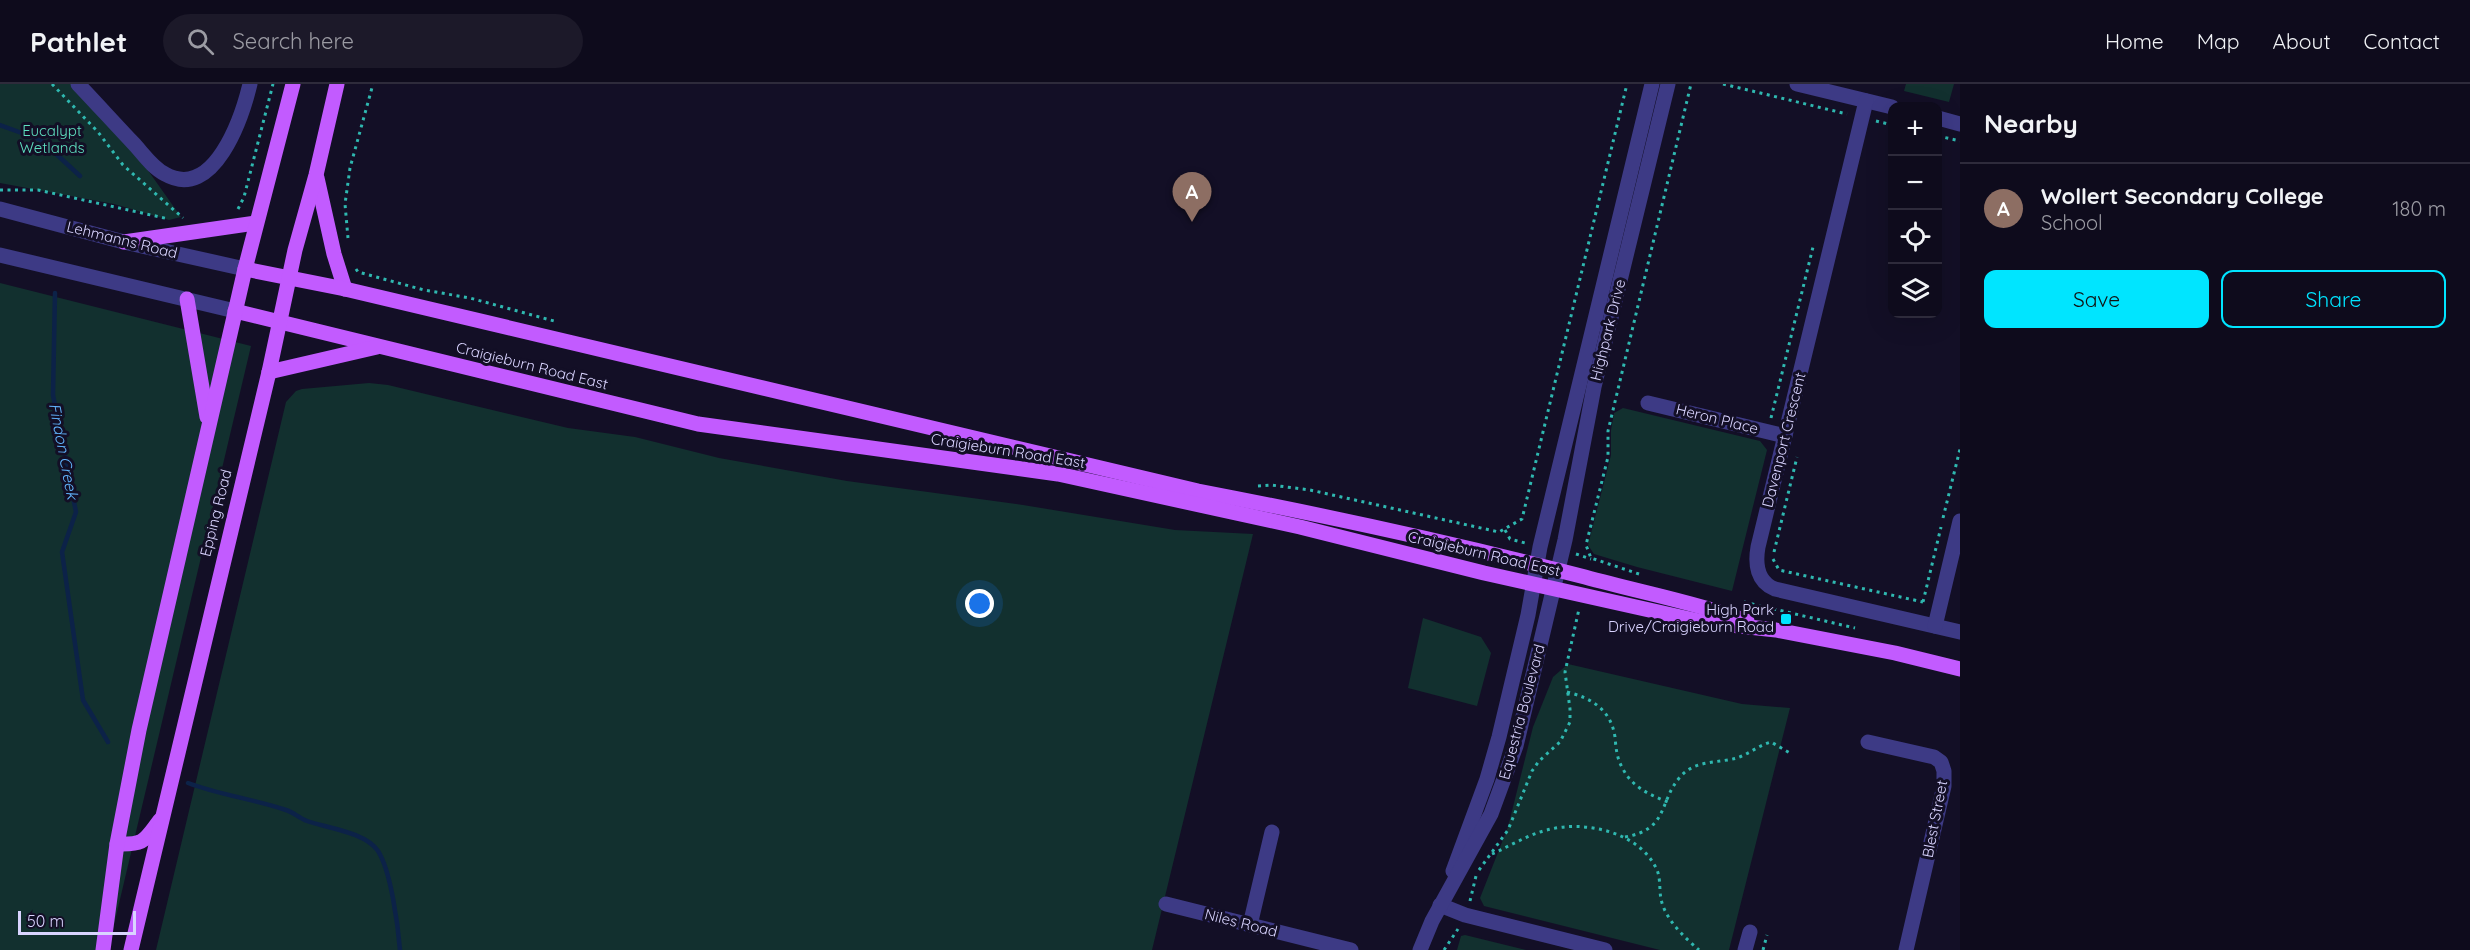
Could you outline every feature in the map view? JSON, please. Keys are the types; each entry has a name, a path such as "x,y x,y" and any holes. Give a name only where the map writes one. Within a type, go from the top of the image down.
{"main road":[{"name":"Epping Road","path":"103,950 117,844 139,730 245,269 293,84"},
{"name":"Epping Road","path":"131,950 289,278 337,84"},
{"path":"316,175 334,254 345,289"},
{"path":"124,242 256,223"},
{"name":"Craigieburn Road East","path":"245,269 345,289 1198,491 1337,518 1556,579 1582,594 1703,622 1776,630 1895,653 1960,669"},
{"path":"187,299 209,426"},
{"name":"Craigieburn Road East","path":"235,311 698,424 1058,474 1300,527 1536,574"},
{"path":"268,372 379,346"},
{"name":"Craigieburn Road East","path":"1556,579 1585,578 1705,606 1776,630"},
{"path":"117,844 143,841 163,815"}],"street":[{"path":"78,84 162,173 186,180 201,175 216,162 237,126 250,84"},
{"name":"Highpark Drive","path":"1536,574 1652,84"},
{"name":"Highpark Drive","path":"1556,579 1594,387 1668,84"},
{"path":"1797,84 1888,106"},
{"name":"Davenport Crescent","path":"1866,101 1756,555 1758,570 1765,582 1775,589 1960,632"},
{"path":"1942,119 1960,124"},
{"name":"Lehmanns Road","path":"0,209 124,242 245,269"},
{"path":"0,255 235,311"},
{"name":"Heron Place","path":"1648,403 1785,436"},
{"path":"1935,626 1960,521"},
{"name":"Equestria Boulevard","path":"1420,950 1440,905 1487,779 1536,574"},
{"name":"Equestria Boulevard","path":"1440,905 1476,846 1508,772 1556,579"},
{"name":"Blest Street","path":"1868,742 1935,757 1941,762 1944,771 1942,799 1906,950"},
{"path":"1944,771 1960,767"},
{"path":"1250,924 1272,832"},
{"name":"Niles Road","path":"1166,904 1351,950"},
{"path":"1440,905 1465,915 1605,950"},
{"path":"1745,950 1750,932"}],"path":[{"path":"52,84 98,132 123,165 187,221"},
{"path":"348,243 345,204 350,168 373,84"},
{"path":"1250,486 1272,485 1310,490 1499,532 1522,519 1627,84"},
{"path":"1585,578 1591,558 1586,545 1608,457 1608,430 1691,84"},
{"path":"1723,84 1888,124"},
{"path":"1876,132 1878,122"},
{"path":"1942,137 1960,141"},
{"path":"354,267 358,272 413,287 470,298 557,322"},
{"path":"1799,450 1773,560 1779,570 1923,603"},
{"path":"1591,558 1643,575"},
{"path":"1472,897 1475,877 1508,830 1532,771 1565,733 1570,722 1566,661 1582,594"},
{"path":"1740,602 1864,630"},
{"path":"1567,692 1587,697 1599,706 1612,724 1618,758 1627,777 1643,791 1668,802"},
{"path":"1625,837 1649,829 1658,819 1681,776 1691,768 1704,763 1738,757 1771,742 1790,753"},
{"path":"1491,854 1550,829 1588,828 1625,837 1637,844 1650,858 1659,876 1665,911 1680,932 1699,950"},
{"path":"1763,950 1767,935"}],"green space":[{"name":"Eucalypt Wetlands","path":"0,84 74,84 147,169 181,217 169,220 114,204 0,183"},
{"path":"1906,84 1954,84 1949,102 1904,91"},
{"path":"0,283 251,346 108,950 0,950"},
{"path":"369,383 388,385 568,428 635,437 719,458 847,481 1023,505 1175,530 1253,534 1152,950 156,950 286,402 296,391 302,389"},
{"path":"1623,408 1760,441 1767,450 1732,591 1594,554 1588,545 1611,455 1614,413"},
{"path":"1423,618 1481,637 1491,653 1477,706 1408,688"},
{"path":"1568,664 1742,704 1790,708 1729,950 1660,950 1484,906 1480,898 1508,827 1533,727 1553,677"},
{"path":"1465,935 1526,950 1457,950 1461,936"}],"waterway":[{"name":"Findon Creek","path":"0,125 41,140 80,176"},
{"name":"Findon Creek","path":"55,293 53,395 76,512 62,552 83,700 108,742"},
{"name":"Findon Creek","path":"188,783 286,810 307,821 355,835 372,845 378,851 387,872 396,913 400,950"}],"place":[{"name":"Wollert Secondary College","path":"1192,222"},
{"name":"High Park Drive/Craigieburn Road","path":"1786,619"}]}
